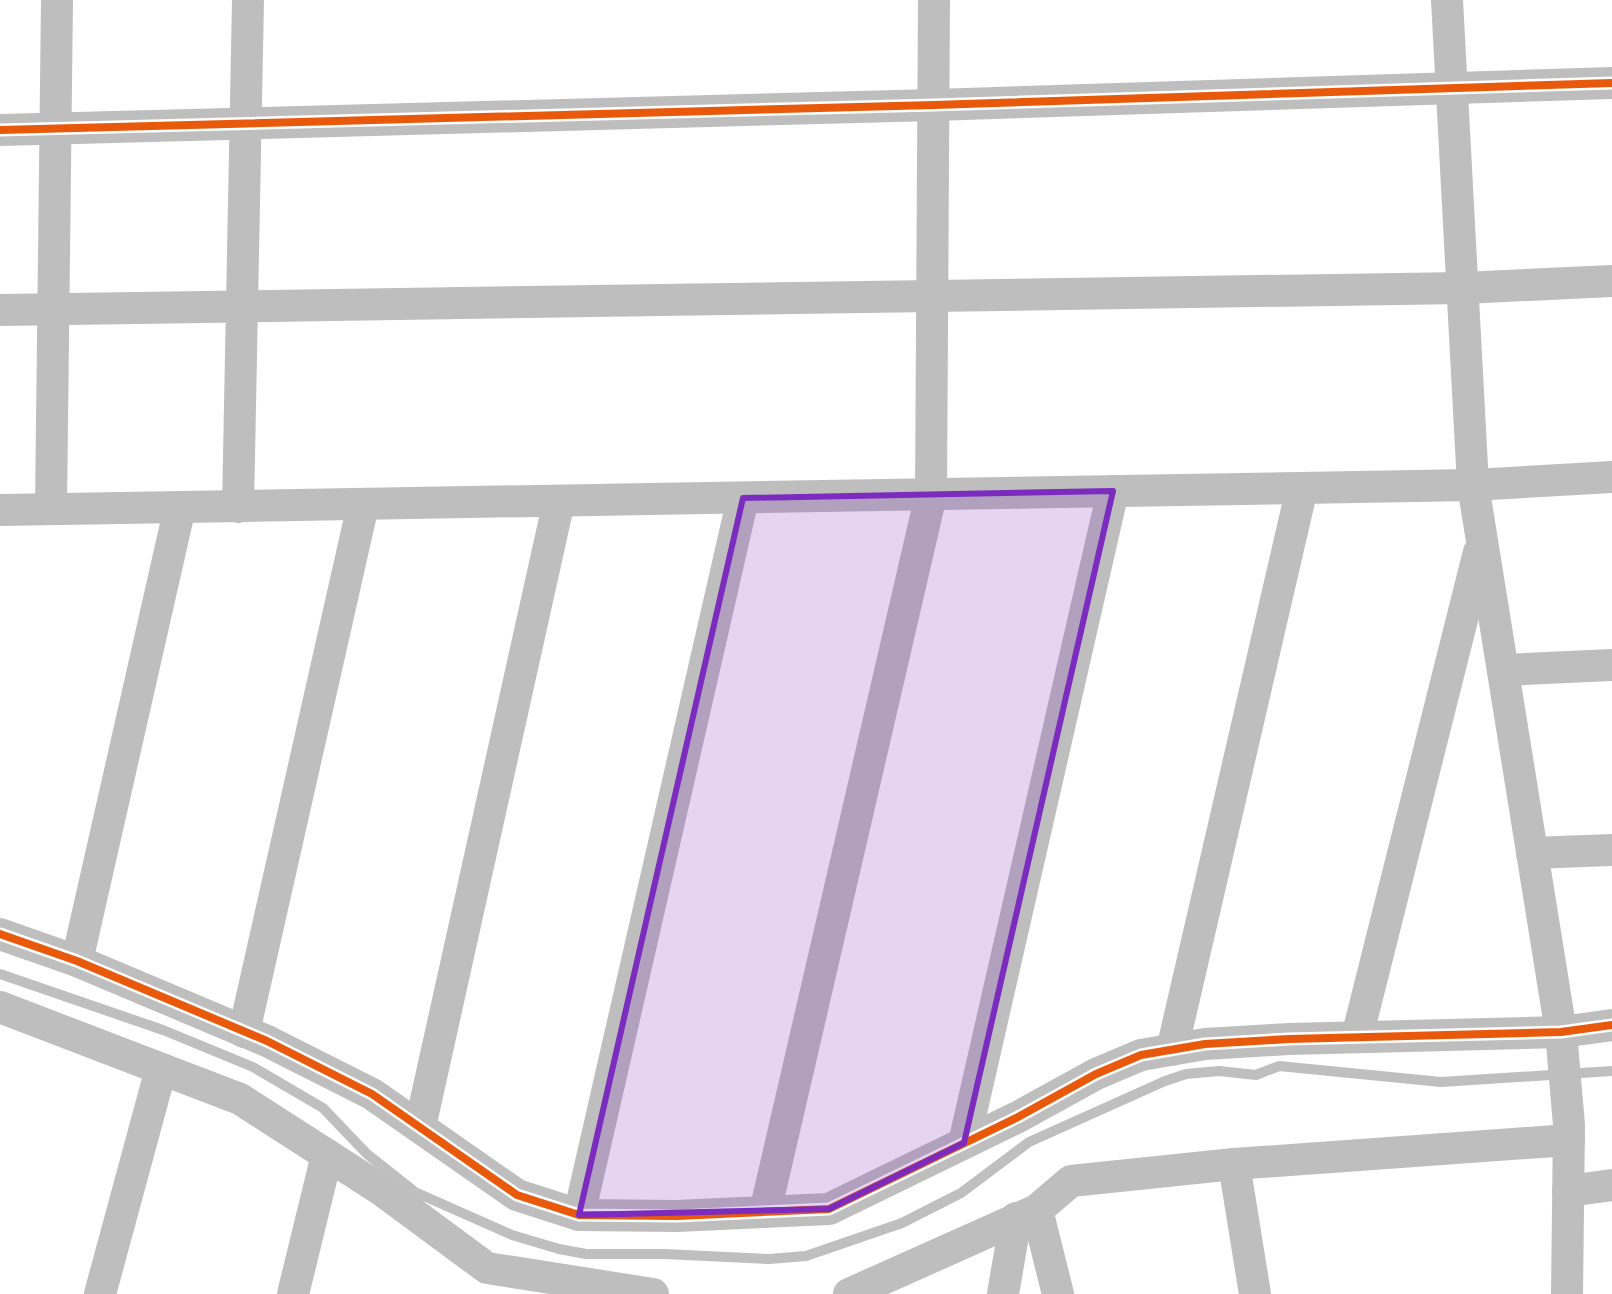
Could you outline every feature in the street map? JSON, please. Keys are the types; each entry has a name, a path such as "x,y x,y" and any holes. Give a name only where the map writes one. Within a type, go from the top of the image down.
{"street":[{"path":"51,509 57,0"},
{"path":"238,507 248,0"},
{"path":"765,1212 931,495 934,0"},
{"path":"1447,0 1473,485 1562,1042 1569,1132 1567,1294"},
{"path":"0,130 1612,83"},
{"path":"0,310 1463,288 1612,281"},
{"path":"0,510 1473,485 1612,477"},
{"path":"1172,1050 1302,488"},
{"path":"964,1143 1113,491"},
{"path":"579,1215 743,498"},
{"path":"420,1127 559,501"},
{"path":"244,1032 363,505"},
{"path":"77,961 180,507"},
{"path":"1357,1037 1481,541"},
{"path":"1503,670 1612,665"},
{"path":"1532,853 1612,850"},
{"path":"0,934 77,961 244,1032 372,1094 517,1195 579,1215 677,1216 829,1209 1096,1074 1141,1055 1205,1044 1357,1037 1562,1042 1612,1025"},
{"path":"0,1007 240,1099 380,1189 484,1281 653,1294"},
{"path":"100,1294 161,1069"},
{"path":"849,1294 1026,1214 1071,1181 1569,1132"},
{"path":"293,1294 327,1155"},
{"path":"1234,1164 1255,1294"},
{"path":"1568,1191 1612,1185"},
{"path":"1003,1294 1026,1214"},
{"path":"1026,1214 1058,1294"}],"highlighted area":[{"path":"1113,491 964,1143 829,1209 579,1215 743,498"}],"waterway":[{"path":"0,974 163,1030 253,1067 323,1108 367,1154 415,1192 512,1235 586,1254 769,1259 806,1256 902,1223 961,1193 1029,1142 1186,1074 1219,1071 1256,1075 1279,1066 1441,1082 1612,1071"}],"cycle path":[{"path":"0,130 1612,83"},
{"path":"0,934 77,961 267,1041 372,1094 517,1195 579,1215 677,1216 829,1209 1018,1117 1096,1074 1141,1055 1205,1044 1561,1032 1612,1025"}]}
